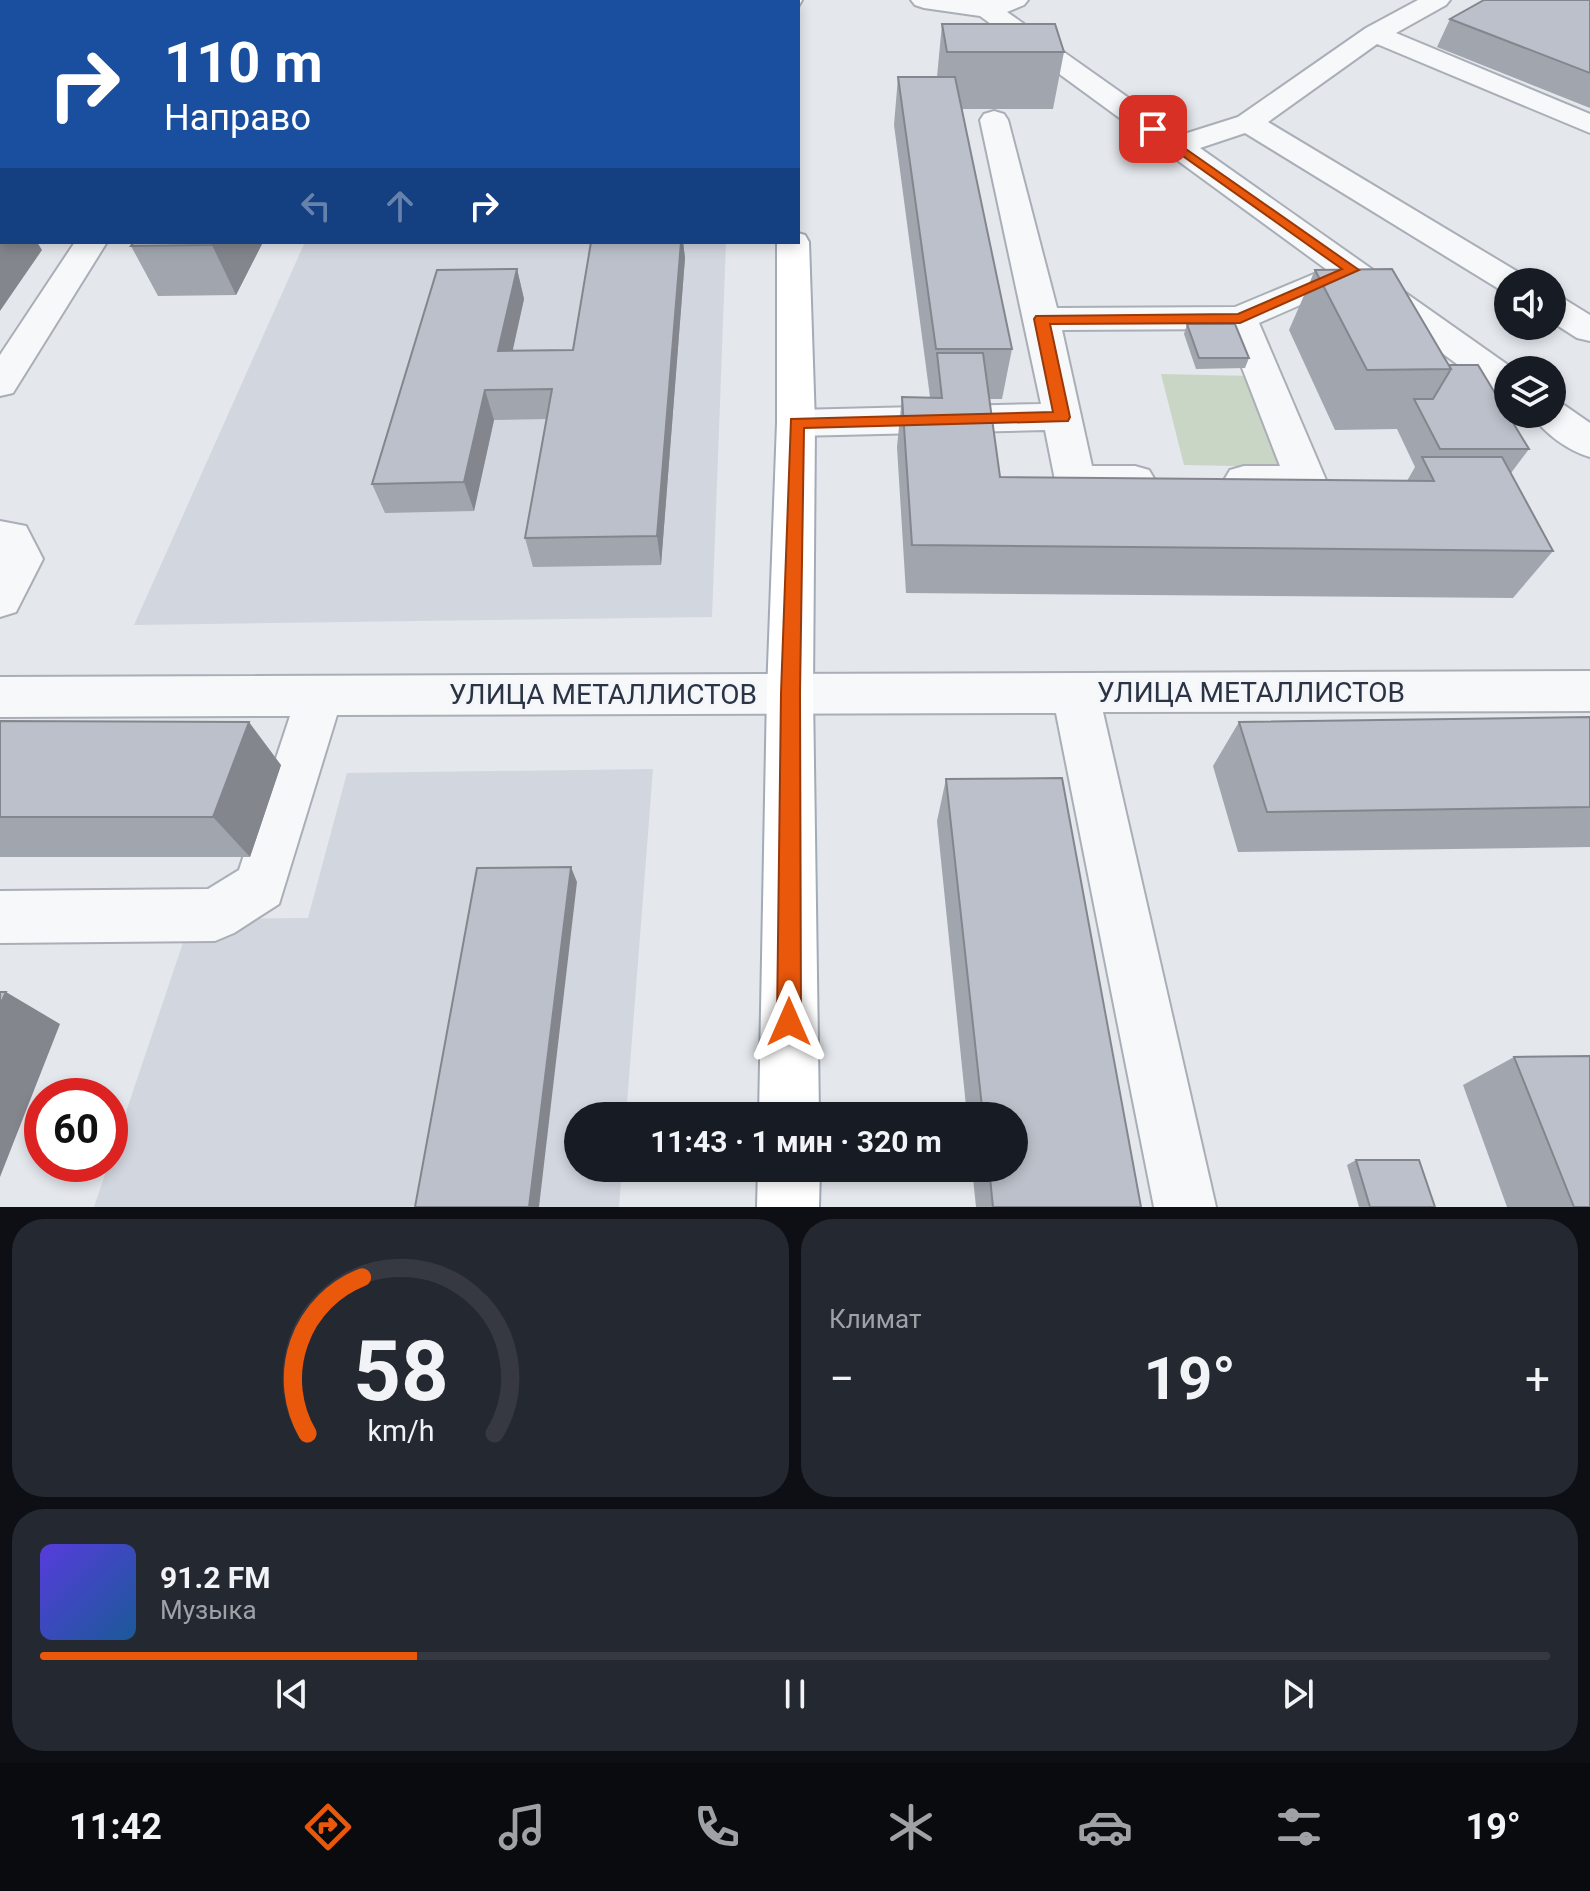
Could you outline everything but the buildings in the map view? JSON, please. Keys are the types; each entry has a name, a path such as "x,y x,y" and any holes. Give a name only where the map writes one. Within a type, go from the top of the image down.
{"main road":[{"path":"789,1102 790,693 796,423 793,244"},
{"path":"788,1207 789,1182"}],"street":[{"path":"924,0 1001,5 1176,146 1494,373"},
{"path":"1176,146 1248,123 1375,34 1437,0"},
{"path":"1375,34 1590,124"},
{"path":"994,120 1042,319 1075,480 1167,480"},
{"path":"1248,123 1494,272"},
{"path":"0,384 90,244"},
{"path":"1042,319 1240,318 1352,270"},
{"path":"1566,315 1590,330"},
{"path":"1214,480 1306,480 1240,318"},
{"path":"796,423 1062,417"},
{"path":"1566,425 1590,443"},
{"path":"0,537 11,537 22,559 0,600"},
{"name":"УЛИЦА МЕТАЛЛИСТОВ","path":"0,697 1590,691"},
{"path":"1075,692 1185,1207"},
{"path":"0,917 215,915 260,886 320,695"}],"shaded area":[{"path":"304,244 726,244 712,617 134,625"},
{"path":"653,769 627,1102 564,1102 564,1182 621,1182 619,1207 94,1207 102,1182 128,1182 128,1106 191,919 308,918 347,773"}],"green space":[{"path":"1161,374 1253,376 1283,467 1184,465"}],"route":[{"path":"789,1022 790,693 796,423 1062,417 1042,319 1240,318 1352,270 1153,129"}]}
